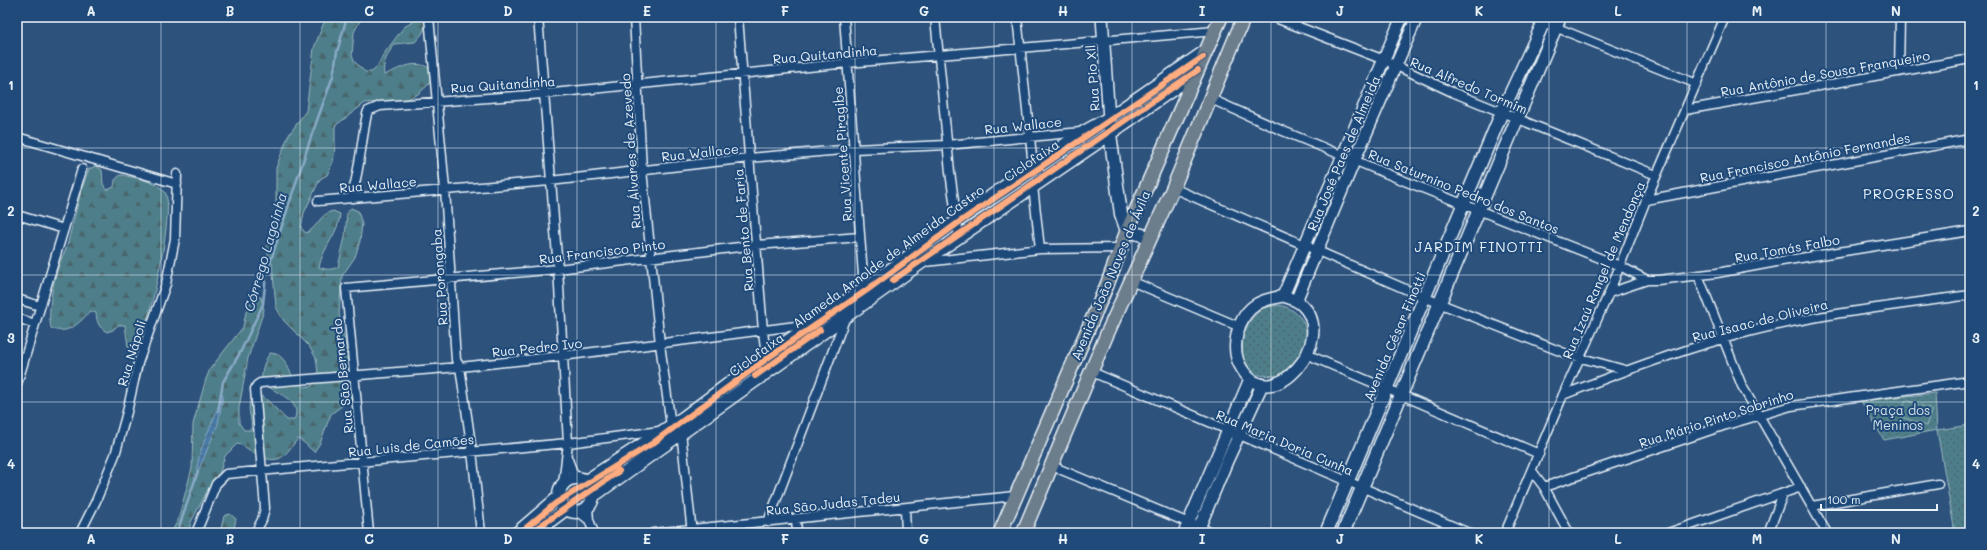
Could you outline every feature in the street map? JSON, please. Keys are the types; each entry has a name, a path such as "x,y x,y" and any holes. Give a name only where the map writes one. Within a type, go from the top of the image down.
{"main road":[{"name":"Avenida João Naves de Ávila","path":"1000,533 1122,248 1127,231 1221,17"},
{"name":"Avenida João Naves de Ávila","path":"1023,533 1150,237 1173,188 1244,17"},
{"name":"Avenida César Finotti","path":"1326,533 1426,298 1502,112 1544,20"},
{"path":"1343,533 1361,488 1402,396 1439,303 1558,22"},
{"name":"Alameda Arnolde de Almeida Castro","path":"593,496 673,429 766,356 864,289 1033,166 1084,132 1109,118 1206,52"},
{"name":"Alameda Arnolde de Almeida Castro","path":"580,480 673,429 770,369 922,262 1110,134"},
{"name":"Rua Pio Xll","path":"1110,134 1121,214 1127,231"},
{"path":"1127,231 1150,237"},
{"path":"580,480 592,490 593,496 586,514 574,513 566,510 560,503 559,492 563,484 580,480"},
{"path":"517,533 559,497"},
{"path":"534,533 566,510"}],"street":[{"name":"Rua Porongaba","path":"430,17 445,189 456,360 460,367 472,451 481,533"},
{"path":"538,17 558,269 568,443 563,484"},
{"name":"Rua Álvares de Azevedo","path":"634,17 642,170 650,257 660,344 673,429 692,531"},
{"name":"Rua Bento de Faria","path":"738,17 763,331 766,356 770,369"},
{"name":"Rua Vicente Piragibe","path":"844,17 864,289"},
{"path":"935,17 947,145 958,220"},
{"path":"1017,17 1033,166"},
{"name":"Rua Pio Xll","path":"1102,17 1110,134"},
{"name":"Rua Alfredo Tormim","path":"1273,17 1384,60 1396,67 1517,119 1656,175"},
{"name":"Rua José Paes de Almeida","path":"1283,296 1372,92 1402,17"},
{"name":"Rua José Paes de Almeida","path":"1296,301 1355,159 1417,17"},
{"path":"1530,17 1558,22 1697,84"},
{"name":"Rua Izaú Rangel de Mendonça","path":"1505,533 1563,395 1609,293 1656,175 1697,84 1724,17"},
{"path":"1899,72 1900,17"},
{"name":"Rua Quitandinha","path":"351,198 359,168 360,147 368,111 380,106 543,94 637,83 848,63 1215,31"},
{"name":"Rua Antônio de Sousa Franqueiro","path":"1685,110 1970,59"},
{"name":"Alameda Arnolde de Almeida Castro","path":"1110,134 1184,82 1194,81"},
{"name":"Rua Saturnino Pedro dos Santos","path":"1211,99 1283,131 1620,266 1647,280"},
{"name":"Rua Wallace","path":"318,201 445,189 550,182 749,158 854,149 947,145 1084,132"},
{"path":"17,137 176,184"},
{"name":"Rua Francisco Antônio Fernandes","path":"1646,200 1970,139"},
{"path":"17,384 82,169"},
{"name":"Rua Nápoli","path":"80,533 96,501 115,454 127,412 138,363 166,284 175,239 177,174"},
{"path":"1033,186 1040,249"},
{"path":"1173,188 1241,219 1306,245 1426,298 1567,354 1625,370"},
{"path":"17,215 64,229"},
{"name":"Alameda Arnolde de Almeida Castro","path":"958,220 959,237"},
{"name":"Rua Tomás Falbo","path":"1609,293 1647,280 1698,275 1970,231"},
{"name":"Rua Francisco Pinto","path":"346,288 558,269 756,245 860,237"},
{"path":"922,262 1040,249 1122,248"},
{"path":"1698,275 1742,386 1827,533"},
{"path":"1131,281 1240,327"},
{"name":"Rua São Bernardo","path":"346,288 369,533"},
{"name":"Rua Isaac de Oliveira","path":"1563,395 1625,370 1724,338 1844,312 1970,295"},
{"path":"1283,296 1296,301 1306,310 1313,323 1313,334 1306,354 1286,379 1272,385 1262,385 1250,379 1241,369 1236,357 1235,345 1240,327 1249,311 1256,304 1265,300 1283,296"},
{"path":"17,299 40,306"},
{"path":"768,522 846,316"},
{"path":"17,318 36,324"},
{"name":"Rua Pedro Ivo","path":"262,472 255,389 260,383 460,367 562,356 796,326 807,327"},
{"path":"807,327 815,338"},
{"path":"1306,354 1539,454"},
{"name":"Rua Maria Doria Cunha","path":"1092,372 1469,533"},
{"path":"1184,533 1250,379"},
{"name":"Rua Mário Pinto Sobrinho","path":"1544,487 1758,415 1811,402 1915,390 1970,381"},
{"path":"1198,530 1262,385"},
{"name":"Rua Luis de Camões","path":"196,533 216,484 226,474 262,472 363,461 568,443 673,429"},
{"path":"567,457 580,480"},
{"path":"1052,466 1189,522 1198,530 1213,533"},
{"path":"1532,471 1544,487 1570,533"},
{"path":"255,533 262,520 264,508 262,472"},
{"path":"1812,506 1938,484"},
{"path":"1668,533 1801,487"},
{"path":"1768,533 1783,494"},
{"name":"Rua São Judas Tadeu","path":"653,533 692,531 796,518 1016,496"},
{"path":"905,508 906,533"},
{"path":"586,514 594,533"},
{"path":"796,518 797,533"}],"green space":[{"path":"326,17 362,17 354,32 352,55 355,62 365,72 372,72 404,27 422,17 428,21 422,34 415,42 394,44 385,62 384,75 402,67 414,64 426,66 433,70 429,84 418,94 403,101 365,103 335,126 335,148 333,162 327,175 320,179 304,213 301,228 306,233 310,231 321,218 328,213 333,211 340,214 337,227 321,260 319,267 324,269 338,267 345,237 347,213 351,208 358,211 362,224 360,241 355,257 342,276 339,314 345,342 348,363 347,371 352,393 350,400 331,414 320,443 314,452 305,443 298,439 281,458 271,460 256,455 243,446 237,444 225,456 219,475 213,480 191,522 188,533 171,533 178,520 192,468 193,424 206,379 210,369 243,327 246,312 253,297 261,297 264,310 248,358 239,408 239,423 244,430 251,430 249,406 251,398 258,395 265,398 287,420 294,420 296,413 295,407 291,402 262,381 263,366 270,353 277,354 282,357 294,378 305,387 312,386 318,373 316,358 309,346 284,321 276,307 272,263 266,249 276,210 276,168 288,136 306,111 314,48"},
{"path":"96,166 102,170 103,184 107,190 114,187 115,180 120,175 151,182 165,192 167,203 167,222 159,272 153,299 140,341 134,351 128,347 125,325 118,325 113,330 107,332 98,324 96,313 90,311 73,327 62,330 51,328 50,305 57,272 67,246 85,178 89,169"},
{"path":"1279,305 1294,312 1304,323 1306,329 1305,345 1296,359 1278,376 1257,375 1243,361 1242,338 1249,322 1262,308"},
{"name":"Praça dos Meninos","path":"1935,393 1937,430 1884,440 1861,401"},
{"path":"1906,400 1932,409 1926,426 1900,416"},
{"path":"1970,425 1970,533 1955,533 1937,430"},
{"path":"230,514 236,519 233,533 220,533 224,516"}],"water":[{"path":"221,392 223,396 218,424 197,474 197,466 201,449 219,406"}],"waterway":[{"name":"Córrego Lagoinha","path":"218,411 223,382 241,351 263,304 266,275 311,137 333,76 337,52 347,17"},
{"name":"Córrego Lagoinha","path":"177,533 198,471"}],"cycle path":[{"name":"Ciclofaixa","path":"520,533 556,503 653,443 769,357 867,290 958,223 1203,57"},
{"path":"893,280 1198,70"},
{"path":"755,376 820,330"},
{"path":"530,533 619,471"}],"district":[{"name":"PROGRESSO","path":"1909,193"},
{"name":"JARDIM FINOTTI","path":"1479,246"}]}
